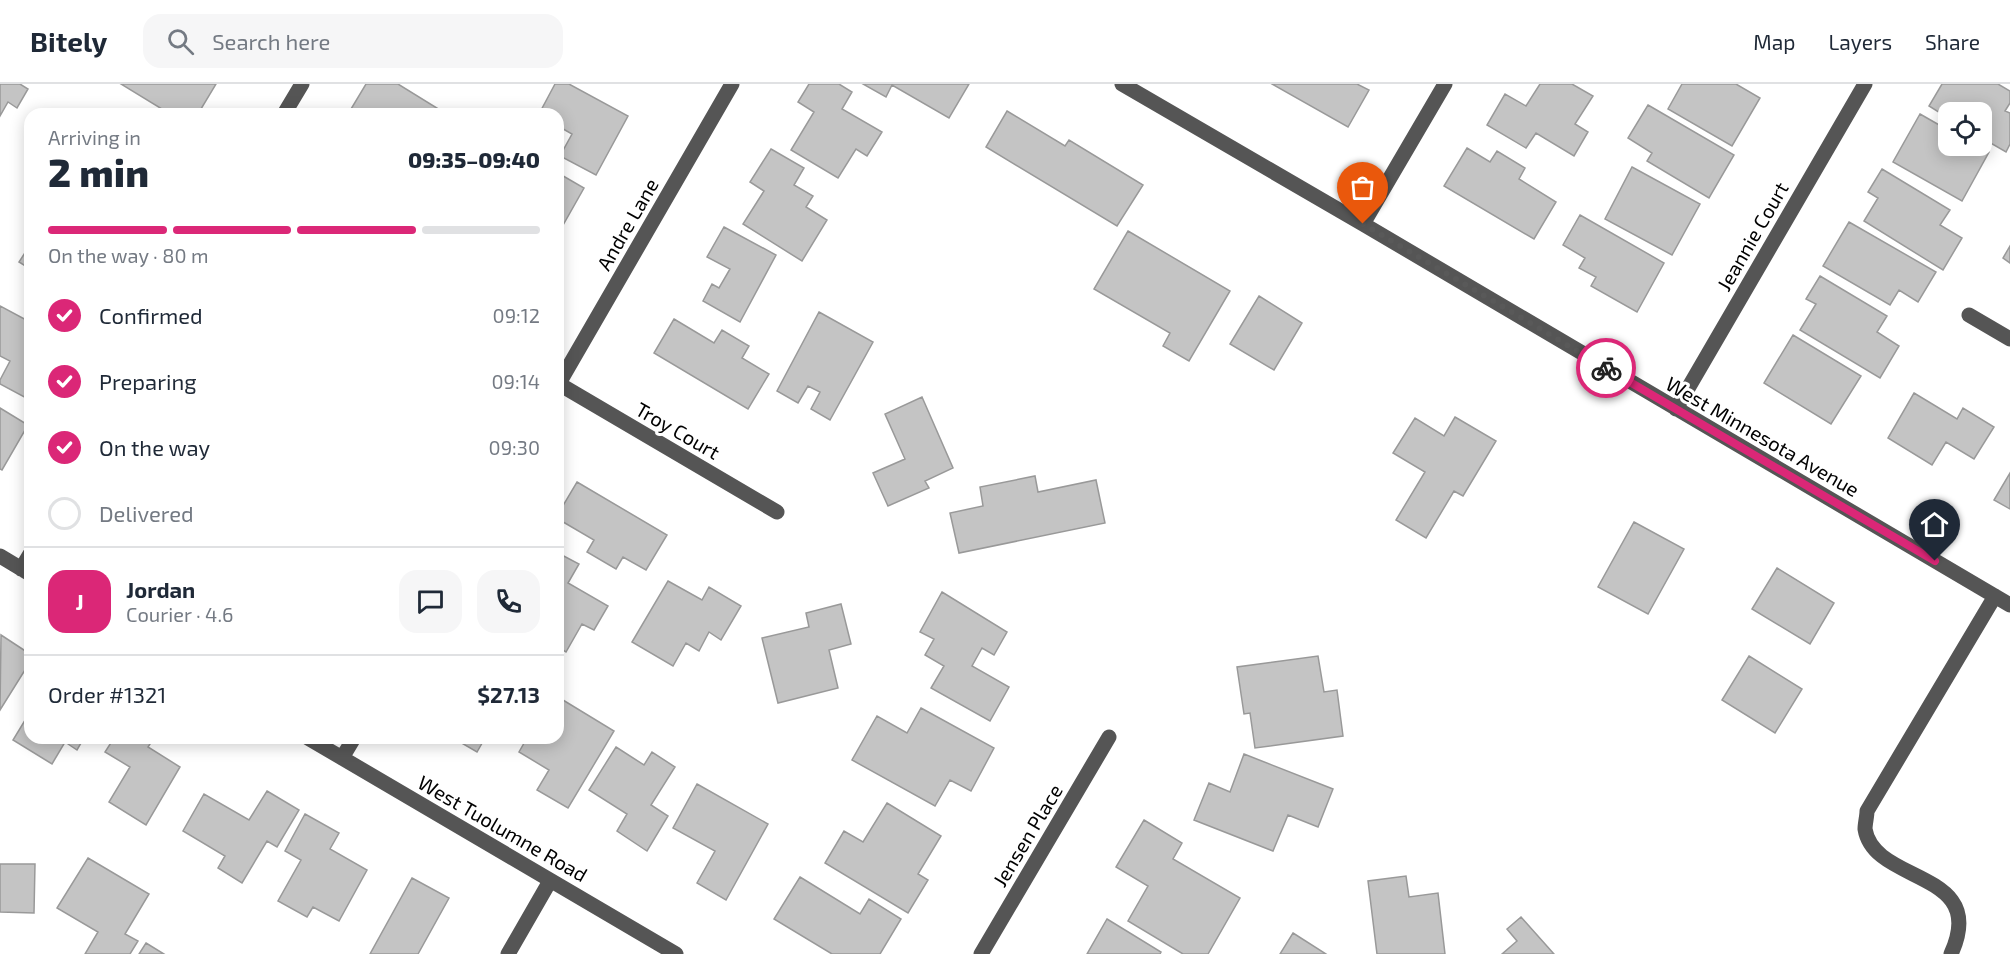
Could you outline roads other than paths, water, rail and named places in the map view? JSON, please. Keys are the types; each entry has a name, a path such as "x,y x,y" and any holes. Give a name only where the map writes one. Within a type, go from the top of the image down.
{"street":[{"path":"288,108 302,84"},
{"name":"Andre Lane","path":"564,375 732,84"},
{"name":"West Minnesota Avenue","path":"1122,84 2010,605"},
{"path":"1363,224 1445,84"},
{"name":"Jeannie Court","path":"1676,409 1865,84"},
{"path":"1969,315 2010,339"},
{"name":"Troy Court","path":"564,388 777,512"},
{"path":"0,556 24,570"},
{"path":"1951,954 1958,934 1959,917 1953,902 1942,891 1884,857 1872,845 1865,830 1867,811 1995,596"},
{"name":"Jensen Place","path":"981,954 1109,737"},
{"name":"West Tuolumne Road","path":"318,744 676,954"},
{"path":"342,758 350,744"},
{"path":"508,954 550,881"}]}
